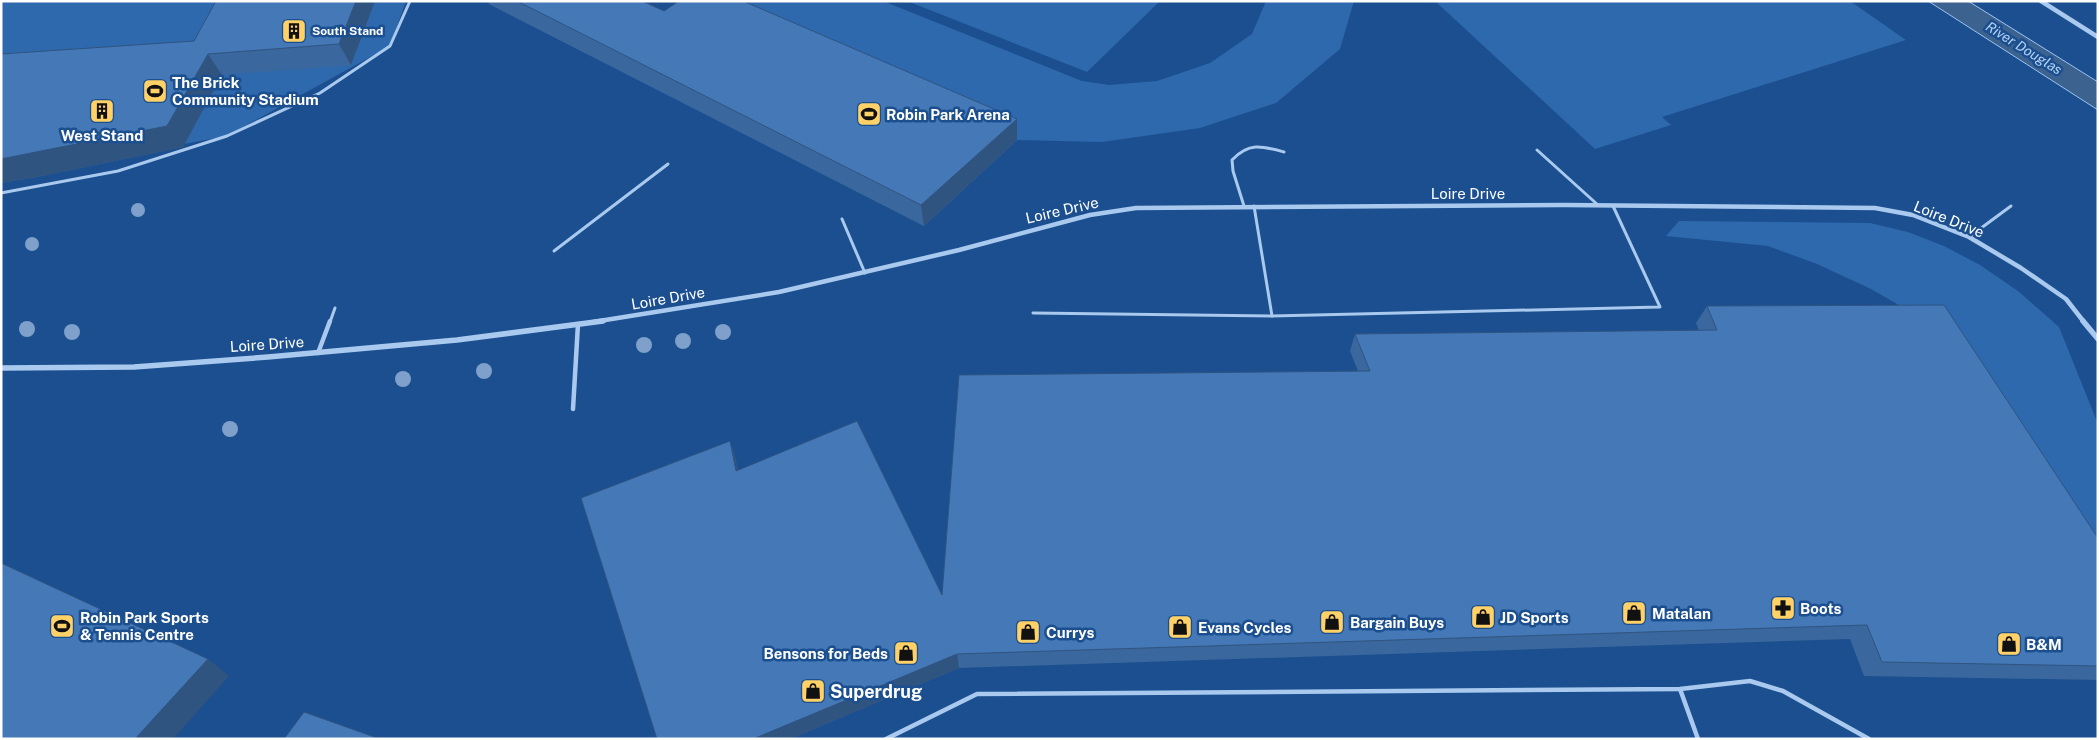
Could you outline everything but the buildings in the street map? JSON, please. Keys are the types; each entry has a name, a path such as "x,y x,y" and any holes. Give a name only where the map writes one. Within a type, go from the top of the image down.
{"street":[{"path":"2040,1 2098,37"},
{"name":"Loire Drive","path":"1,368 134,367 457,340 578,324 779,292 960,250 1090,215 1136,208 1244,206 1876,208 1912,215 1969,237 2021,268 2066,299 2098,339"}],"lane":[{"path":"1,194 118,171 227,136 312,97 390,46 410,1"},
{"path":"1244,206 1233,171 1232,160 1242,149 1263,146 1284,152"},
{"path":"1537,150 1598,206"},
{"path":"554,251 668,164"},
{"path":"1254,206 1272,316"},
{"path":"1034,313 1272,316 1660,307 1613,206"},
{"path":"1969,237 2011,206"},
{"path":"842,219 865,273"},
{"path":"318,353 335,308"},
{"path":"573,409 578,324"},
{"path":"886,739 977,694 1680,689 1750,681 1783,691 1869,739"},
{"path":"1680,689 1698,739"}],"shaded area":[{"name":"The Brick Community Stadium","path":"1,1 406,1 390,46 227,136 1,178"},
{"name":"Robin Park Arena","path":"493,1 670,32 702,1 883,1 1082,81 1109,85 1157,81 1210,63 1252,34 1266,1 1354,1 1340,49 1276,103 1200,128 1102,142 1017,140 924,226 489,4"},
{"path":"907,1 1160,1 1087,72"},
{"path":"1435,1 1850,1 1906,40 1662,117 1671,125 1595,149"},
{"path":"1679,221 1870,223 1908,232 1944,246 1980,265 2018,291 2059,327 2098,424 2098,581 1928,322 1871,289 1817,264 1768,246 1666,236"}],"water":[{"name":"River Douglas","path":"1928,1 1968,1 2098,82 2098,110"}],"place":[{"name":"South Stand","path":"294,31"},
{"name":"The Brick Community Stadium","path":"155,91"},
{"name":"West Stand","path":"102,111"},
{"name":"Robin Park Arena","path":"869,114"},
{"name":"Boots","path":"1783,608"},
{"name":"Matalan","path":"1634,613"},
{"name":"JD Sports","path":"1483,617"},
{"name":"Bargain Buys","path":"1332,622"},
{"name":"Robin Park Sports & Tennis Centre","path":"62,626"},
{"name":"Evans Cycles","path":"1180,627"},
{"name":"Currys","path":"1028,632"},
{"name":"B&M","path":"2009,644"},
{"name":"Bensons for Beds","path":"906,653"},
{"name":"Superdrug","path":"813,691"}]}
